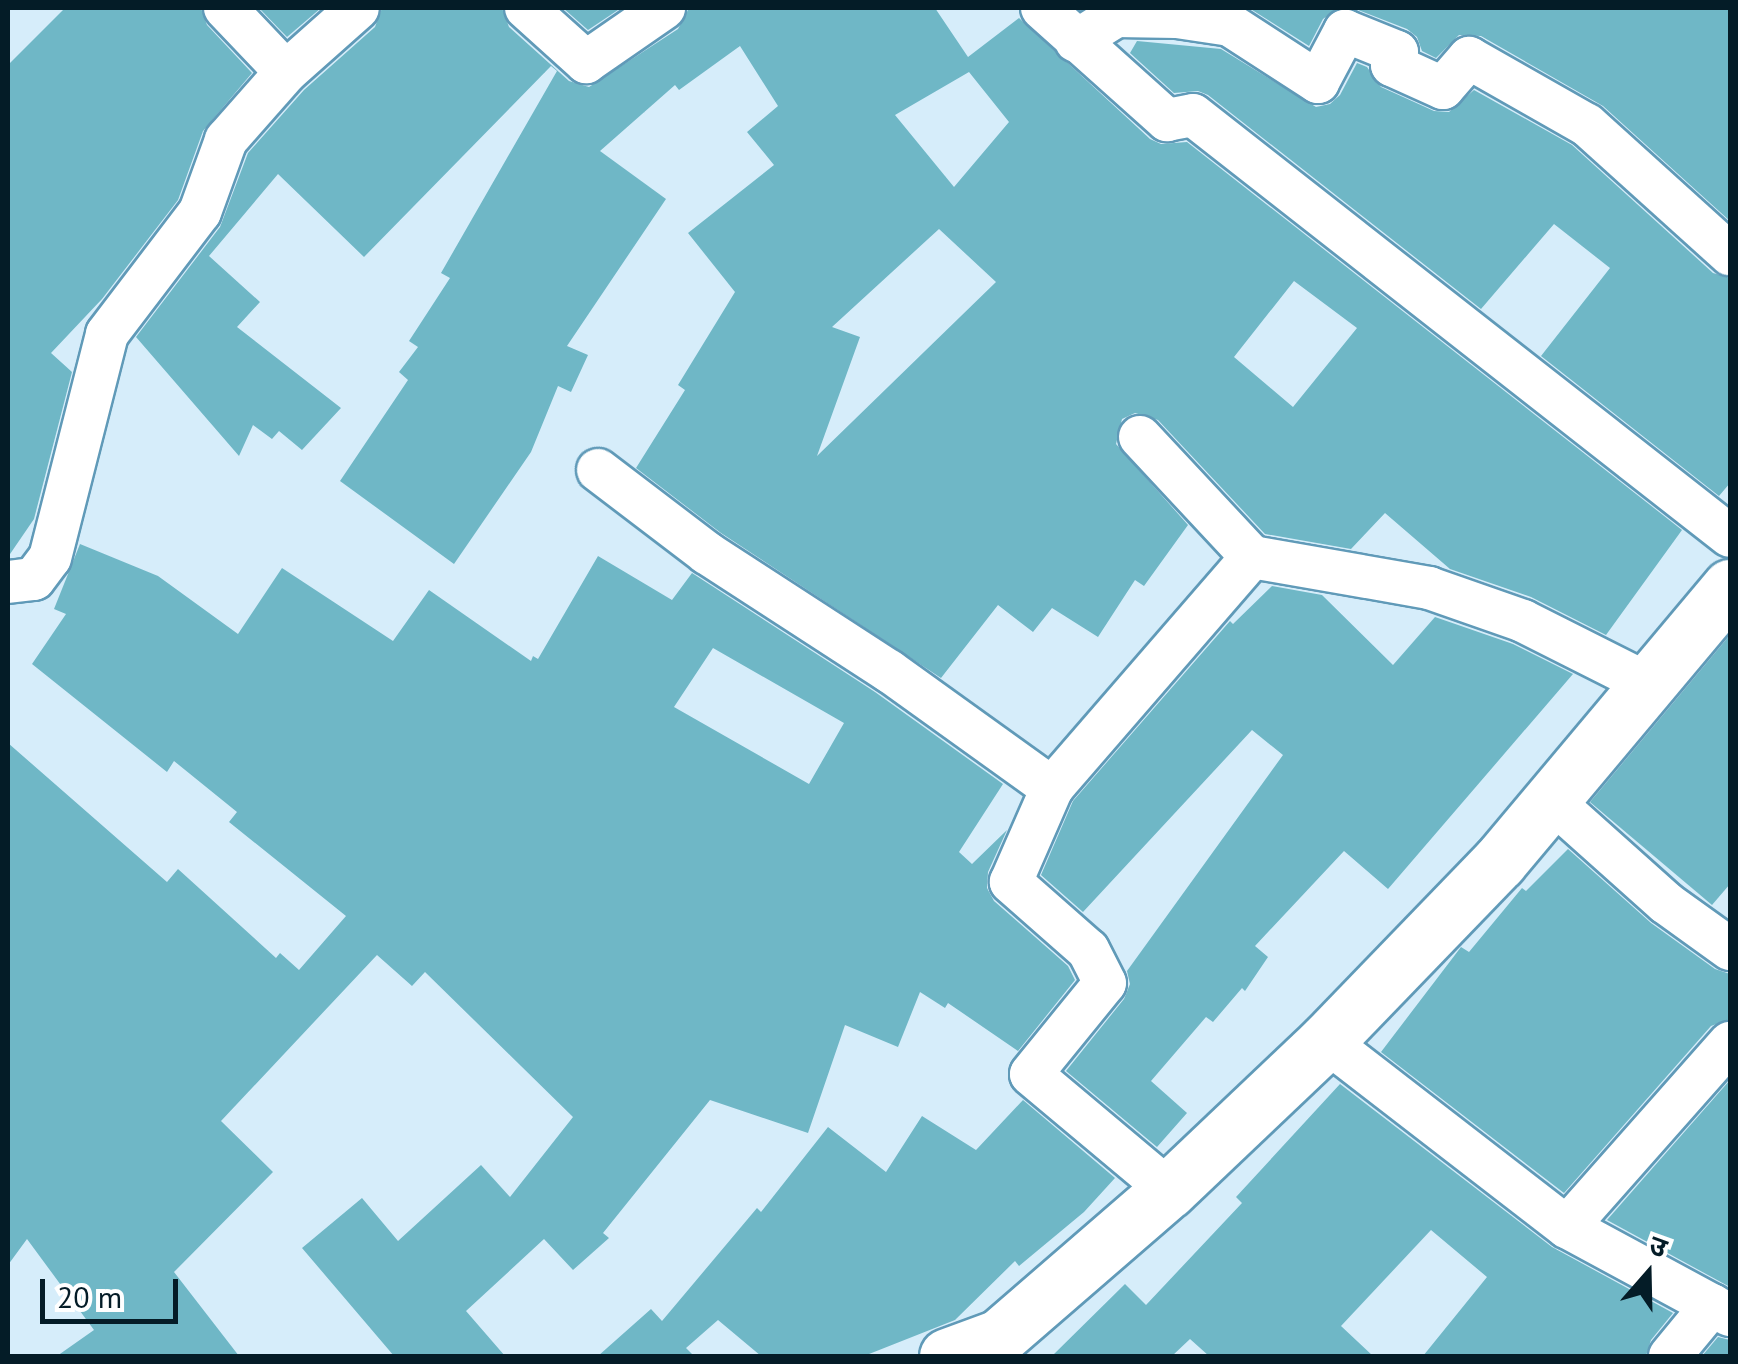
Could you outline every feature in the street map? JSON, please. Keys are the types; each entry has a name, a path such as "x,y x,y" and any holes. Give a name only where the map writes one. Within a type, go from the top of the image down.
{"main road":[{"path":"946,1356 999,1337 1169,1190 1326,1040 1552,800 1730,587"}],"street":[{"path":"225,8 286,72"},
{"path":"8,582 34,578 50,558 107,334 200,212 226,140 286,72 358,8"},
{"path":"526,8 586,62 664,8"},
{"path":"1042,8 1167,120 1192,115 1730,536"},
{"path":"1076,41 1116,16 1177,17 1230,25 1318,82 1345,31 1397,52 1392,64 1444,88 1468,58 1587,125 1730,254"},
{"path":"1140,436 1252,557 1429,588 1523,621 1648,684"},
{"path":"598,470 706,553 889,671 1052,788"},
{"path":"1169,1190 1030,1074 1105,983 1088,950 1011,882 1052,788 1252,557"},
{"path":"1552,800 1666,903 1730,949"},
{"path":"1326,1040 1567,1227 1721,1310 1670,1356"},
{"path":"1567,1227 1730,1044"}],"building":[{"path":"65,8 201,8 207,25 252,73 203,131 178,200 102,299 51,353 72,372 34,519 8,557 8,65"},
{"path":"259,8 321,8 287,37"},
{"path":"382,8 502,8 509,27 569,81 589,87 678,29 689,8 935,8 968,57 1019,18 1150,139 1161,144 1187,142 1682,530 1606,635 1531,597 1450,569 1385,513 1351,549 1265,534 1158,420 1135,413 1122,419 1116,444 1188,525 1144,586 1135,580 1098,637 1052,608 1033,632 998,605 941,678 721,533 636,468 685,390 678,385 735,292 688,233 774,165 747,132 778,106 740,46 679,90 675,85 600,151 666,199 567,346 588,355 571,392 558,386 531,452 454,564 340,481 408,380 399,372 418,347 409,341 450,278 441,273 557,71 551,66 364,257 278,174 209,256 260,302 237,327 341,408 302,450 279,431 272,439 253,425 239,456 136,337 220,227 248,153 304,90 375,27","holes":["969,72 1009,122 954,187 895,115","939,229 996,282 817,456 860,337 832,327","1294,281 1357,328 1293,407 1234,357"]},
{"path":"563,8 621,8 588,30"},
{"path":"1249,8 1338,8 1323,19 1309,46"},
{"path":"1353,8 1730,8 1730,221 1603,106 1481,36 1459,35 1436,58 1422,51 1417,37 1407,29"},
{"path":"1137,41 1221,49 1316,107 1330,104 1340,95 1357,63 1367,67 1381,87 1434,111 1449,112 1474,90 1572,145 1713,273 1730,278 1730,483 1719,496 1541,356 1610,268 1554,224 1481,309 1208,95 1198,91 1174,93 1130,53"},
{"path":"80,544 158,576 238,634 282,568 393,641 429,590 531,661 533,656 538,659 598,556 672,600 692,573 875,692 1003,784 959,852 972,864 1007,830 988,872 987,888 994,901 1068,966 1075,980 1018,1051 948,1003 945,1008 920,992 898,1047 845,1025 808,1133 710,1100 603,1233 609,1238 573,1270 544,1239 466,1311 505,1356 394,1356 302,1248 362,1198 398,1241 481,1165 510,1197 573,1117 425,972 412,986 377,955 221,1121 273,1172 174,1272 239,1356 57,1356 94,1330 27,1239 8,1265 8,743 167,882 178,869 276,958 280,953 299,970 346,916 229,822 237,812 174,761 167,772 32,664 66,614 54,609","holes":["713,648 844,723 809,784 674,707"]},
{"path":"1272,586 1322,595 1393,665 1435,617 1513,644 1573,674 1388,889 1344,851 1255,946 1268,957 1245,991 1242,988 1213,1022 1206,1017 1151,1081 1187,1113 1157,1147 1066,1071 1124,999 1130,984 1127,971 1283,755 1252,730 1083,912 1041,875 1073,801 1230,621 1233,624"},
{"path":"1730,635 1730,884 1712,905 1590,802"},
{"path":"1568,849 1651,923 1715,969 1730,974 1730,1019 1711,1026 1564,1193 1381,1052 1461,947 1469,952 1522,888 1526,891"},
{"path":"1730,1080 1730,1287 1607,1220"},
{"path":"1340,1084 1552,1247 1673,1313 1651,1340 1646,1356 1423,1356 1487,1277 1431,1230 1341,1326 1373,1356 1209,1356 1190,1339 1172,1356 1052,1356 1125,1284 1146,1305 1242,1203 1236,1197"},
{"path":"1023,1100 1115,1178 1084,1212 1019,1266 1015,1261 955,1320 864,1356 761,1356 718,1320 686,1348 694,1356 598,1356 651,1309 662,1321 757,1208 761,1212 828,1127 886,1172 922,1116 976,1150"},
{"path":"1718,1337 1730,1340 1730,1356 1702,1356"}]}
